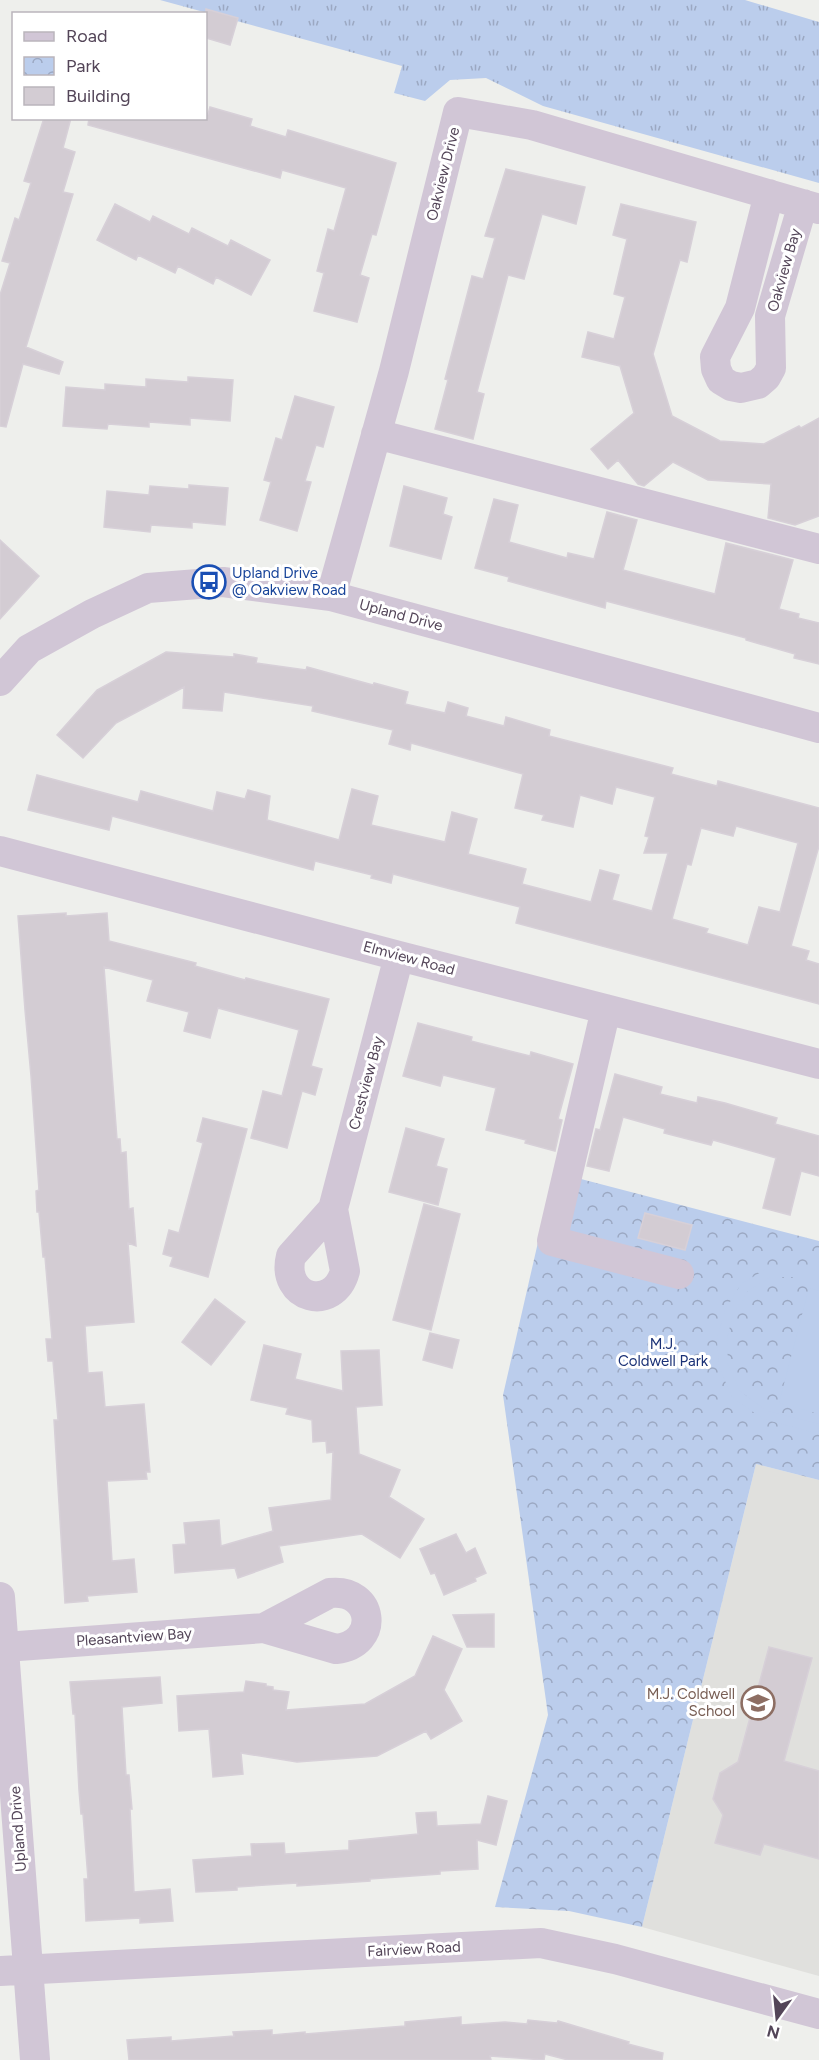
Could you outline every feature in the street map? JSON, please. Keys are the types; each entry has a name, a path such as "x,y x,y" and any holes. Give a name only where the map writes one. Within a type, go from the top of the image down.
{"street":[{"name":"Oakview Drive","path":"331,596 376,434 458,112 532,125 811,206"},
{"name":"Oakview Bay","path":"769,194 740,308 715,357 716,369 721,380 731,386 741,388 758,384 771,368 770,316 811,206"},
{"path":"376,434 819,549"},
{"name":"Upland Drive","path":"0,681 29,649 92,614 148,588 223,582 331,596 819,728"},
{"name":"Elmview Road","path":"0,851 819,1064"},
{"name":"Crestview Bay","path":"333,1209 399,956"},
{"path":"606,1009 552,1241 679,1274"},
{"name":"Upland Drive","path":"0,1598 5,1647 14,1969 34,2060"},
{"name":"Pleasantview Bay","path":"5,1647 264,1628"},
{"name":"Fairview Road","path":"14,1969 541,1943 615,1959 819,2014"}],"shaded area":[{"name":"M.J. Coldwell School","path":"756,1464 819,1480 819,1976 642,1927"}],"green space":[{"path":"160,0 745,0 819,22 819,183 543,106 486,78 450,80 425,101 394,93 402,66"},
{"name":"M.J. Coldwell Park","path":"555,1168 581,1179 819,1241 819,1480 756,1464 642,1927 569,1911 495,1907 548,1715 503,1395"},
{"path":"768,1268 806,1268 819,1271 819,1281 805,1277 771,1277 748,1291 733,1314 727,1339 728,1365 740,1391 767,1411 819,1424 819,1434 763,1419 732,1397 719,1367 717,1339 725,1310 741,1284"},
{"path":"809,1288 819,1291 819,1414 779,1403"}],"building":[{"path":"206,9 238,18 230,45 207,38"},
{"path":"210,107 252,119 250,126 286,137 288,130 396,163 376,235 372,234 360,275 369,278 357,322 314,311 324,273 317,271 328,229 334,231 346,188 282,170 280,178 88,125 89,120 207,120"},
{"path":"43,120 70,120 63,148 75,152 63,192 73,194 26,347 63,362 59,374 23,364 6,427 0,426 0,295 10,263 2,261 15,218 19,220 31,183 24,181"},
{"path":"506,169 585,187 576,224 542,214 524,279 508,275 477,392 484,394 473,439 435,429 448,380 445,379 472,276 483,279 495,238 485,236"},
{"path":"115,204 150,222 153,216 189,234 192,228 228,246 231,240 270,260 251,295 216,277 213,284 178,266 175,273 138,255 136,260 97,240"},
{"path":"621,204 696,222 687,262 680,260 653,354 672,416 720,441 764,444 819,418 819,516 795,525 768,518 771,484 708,480 673,462 644,486 638,484 618,460 608,469 591,449 634,413 620,366 582,357 588,332 614,339 625,297 614,294 627,239 613,235"},
{"path":"188,377 233,380 230,421 190,418 190,425 149,422 149,427 108,424 107,429 63,426 66,387 105,390 105,384 146,387 146,379 188,382"},
{"path":"295,396 334,407 323,447 316,445 305,481 311,482 297,531 260,520 271,482 264,480 276,438 282,440"},
{"path":"189,485 228,488 225,525 192,522 192,528 151,525 150,532 104,527 107,491 149,495 150,486 189,489"},
{"path":"404,486 447,498 443,514 452,517 441,559 390,546"},
{"path":"494,499 518,505 509,542 567,558 568,553 594,559 607,512 637,520 623,570 715,594 726,543 793,560 779,609 799,614 798,618 819,623 819,664 794,658 795,654 746,640 746,638 606,601 605,608 508,581 509,577 475,568"},
{"path":"0,540 39,576 0,619"},
{"path":"166,652 234,657 234,654 257,658 256,663 306,670 307,667 408,692 405,704 445,713 448,702 468,708 466,716 504,726 506,717 550,730 549,736 673,768 671,774 717,786 718,781 819,808 819,846 791,946 809,951 806,960 819,964 819,1004 516,923 520,907 393,874 391,883 371,878 372,875 315,861 313,870 112,816 109,830 28,810 37,775 138,802 141,791 213,811 217,792 245,799 248,790 270,796 267,820 339,840 352,789 378,796 371,825 445,842 452,812 477,819 468,854 526,869 522,884 591,902 600,870 619,875 612,900 652,911 668,853 644,853 649,837 645,836 655,797 616,787 612,804 580,795 573,827 542,820 544,815 515,808 523,774 411,743 410,750 389,744 393,730 312,711 313,706 224,692 222,711 183,708 184,687 116,723 83,758 57,735 97,690","holes":["736,826 798,843 780,912 759,907 748,945 706,933 708,929 672,919 687,864 691,865 701,828 733,836"]},
{"path":"66,913 66,916 107,913 109,941 196,963 195,966 245,980 246,978 329,999 311,1066 322,1069 315,1095 302,1091 287,1148 251,1138 263,1091 282,1096 299,1030 218,1008 210,1038 184,1031 189,1012 147,1001 153,980 104,967 117,1139 120,1139 121,1153 126,1152 129,1209 133,1208 136,1246 128,1243 134,1322 85,1326 88,1373 102,1372 105,1407 144,1404 150,1472 146,1472 147,1479 107,1481 112,1561 134,1559 137,1592 87,1596 88,1601 65,1603 54,1420 58,1420 53,1361 48,1361 46,1339 52,1339 45,1257 43,1257 39,1212 37,1212 36,1191 39,1190 18,916"},
{"path":"418,1023 472,1037 471,1041 530,1056 531,1052 573,1064 558,1119 562,1120 555,1151 525,1143 526,1140 486,1130 496,1088 443,1075 440,1086 403,1076"},
{"path":"615,1074 662,1087 660,1094 697,1103 698,1097 725,1103 777,1118 775,1124 819,1136 819,1176 801,1171 790,1215 763,1208 776,1158 713,1140 711,1145 664,1133 665,1129 623,1117 609,1171 587,1166 596,1129 600,1130"},
{"path":"203,1118 247,1129 208,1277 170,1266 173,1257 163,1254 169,1230 179,1233 203,1143 197,1141"},
{"path":"406,1128 444,1139 436,1166 447,1169 438,1205 389,1192"},
{"path":"424,1204 460,1214 431,1330 393,1320"},
{"path":"645,1213 692,1225 685,1250 638,1238"},
{"path":"215,1299 245,1322 211,1365 182,1342"},
{"path":"430,1333 459,1340 452,1368 423,1360"},
{"path":"264,1345 301,1354 295,1379 343,1391 341,1351 379,1350 382,1405 356,1407 359,1454 400,1470 389,1497 424,1519 400,1558 362,1534 279,1546 283,1562 238,1578 235,1568 175,1573 173,1545 186,1544 184,1523 219,1520 221,1546 273,1531 269,1508 331,1500 333,1452 327,1453 326,1441 313,1442 312,1420 286,1414 288,1408 251,1400"},
{"path":"456,1534 466,1553 475,1548 486,1573 475,1578 476,1581 444,1595 435,1573 431,1574 420,1549"},
{"path":"494,1614 494,1647 467,1647 453,1615"},
{"path":"433,1636 462,1649 444,1690 462,1721 431,1739 426,1731 377,1756 297,1762 241,1753 243,1774 213,1777 209,1729 179,1731 177,1696 244,1692 246,1681 266,1684 266,1686 273,1687 273,1690 289,1692 286,1710 365,1704 415,1676"},
{"path":"769,1647 812,1658 784,1761 819,1771 819,1859 764,1844 760,1855 715,1843 723,1815 713,1799 720,1773 738,1762"},
{"path":"160,1677 162,1703 122,1707 126,1775 129,1775 132,1809 130,1809 134,1892 170,1889 173,1921 140,1923 140,1918 86,1921 84,1879 88,1879 79,1790 75,1714 73,1714 70,1682"},
{"path":"488,1796 507,1801 496,1845 477,1840 478,1869 440,1871 440,1874 370,1879 370,1881 297,1886 297,1883 196,1892 193,1860 252,1856 251,1844 284,1843 285,1854 349,1850 349,1841 418,1834 416,1813 436,1812 437,1826 481,1824"},
{"path":"461,2017 461,2025 505,2022 527,2024 528,2020 557,2023 558,2021 663,2053 662,2060 568,2060 545,2054 544,2060 490,2056 491,2060 129,2060 127,2040 171,2037 171,2041 234,2036 233,2032 272,2030 272,2035 305,2032 305,2034 405,2026 405,2022"}],"place":[{"name":"Upland Drive @ Oakview Road","path":"209,582"},
{"name":"M.J. Coldwell School","path":"758,1703"}]}
